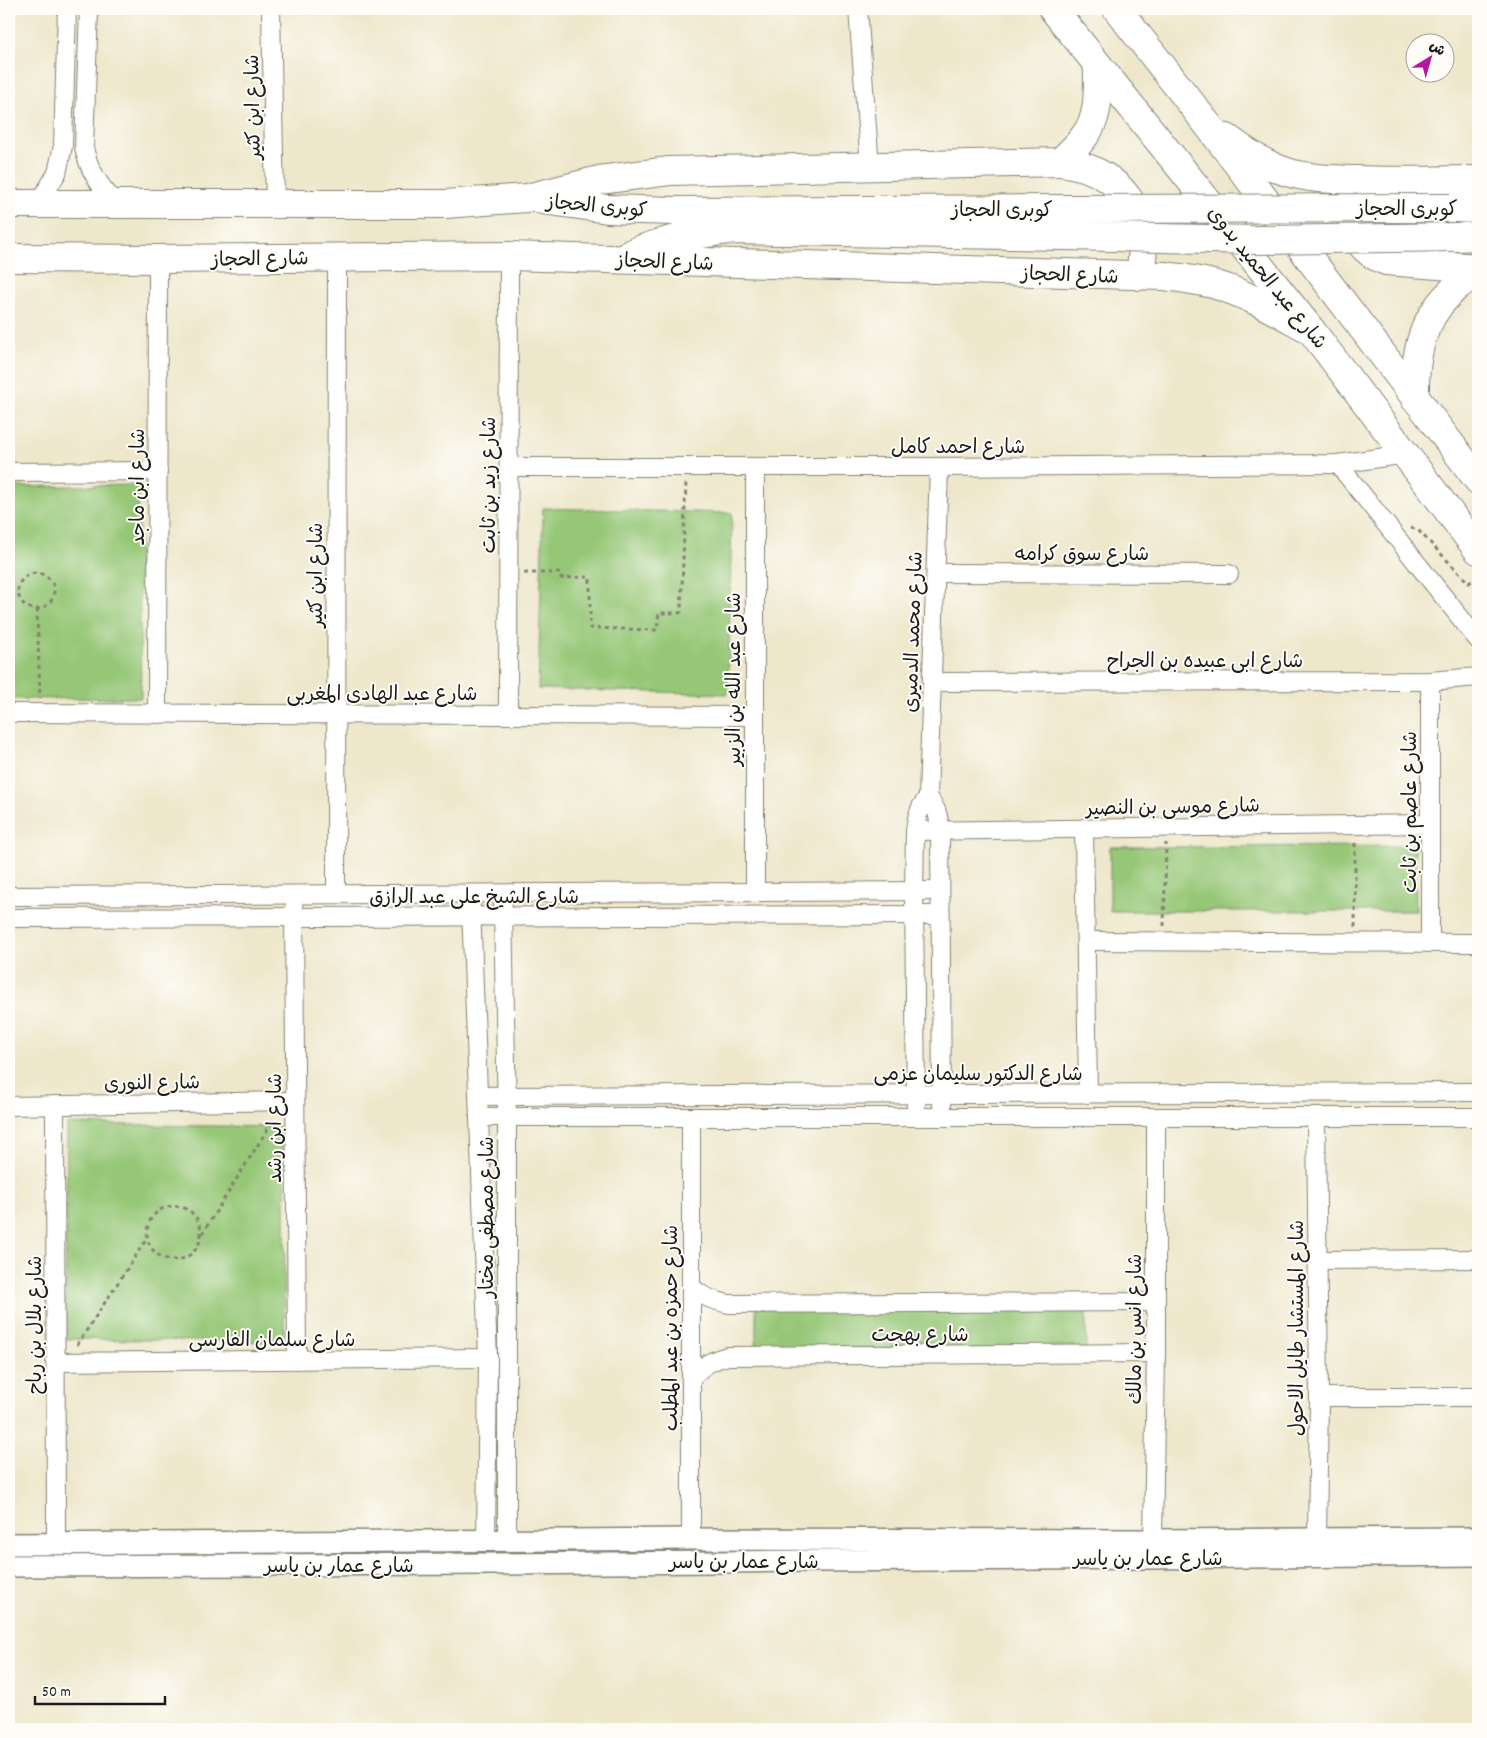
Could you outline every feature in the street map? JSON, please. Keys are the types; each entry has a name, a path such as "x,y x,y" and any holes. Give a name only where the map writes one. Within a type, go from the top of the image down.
{"main road":[{"name":"شارع عبد الحميد بدوى","path":"1053,9 1311,330 1478,550"},
{"name":"شارع عبد الحميد بدوى","path":"1117,9 1208,125 1478,480"},
{"path":"1060,162 1085,137 1095,115 1098,103 1098,66"},
{"path":"1208,125 1265,163 1288,172 1331,179 1372,181 1478,180"},
{"path":"9,204 445,204 527,198 600,180 669,171 1060,162 1076,164 1106,176 1128,199 1142,228 1144,244 1139,276"},
{"path":"1372,181 1357,197 1352,216 1356,236 1368,252 1386,261 1478,268"},
{"name":"كوبرى الحجاز","path":"527,198 608,209 636,210 1478,208"},
{"name":"كوبرى الحجاز","path":"618,260 640,250 686,236 729,230 1256,240 1467,236"},
{"name":"شارع الحجاز","path":"9,258 158,260 509,256 1139,276 1189,279 1213,284 1237,292 1311,330"},
{"path":"1415,399 1416,364 1419,347 1424,330 1432,314 1455,287 1478,274"}],"street":[{"path":"38,204 57,173 63,146 67,9"},
{"path":"88,9 84,147 86,161 102,188 116,203"},
{"name":"شارع ابن كثير","path":"271,9 275,204"},
{"path":"858,9 870,167"},
{"name":"شارع زيد بن ثابت","path":"508,715 509,256"},
{"name":"شارع ابن كثير","path":"336,894 337,257"},
{"name":"شارع ابن ماجد","path":"157,714 158,260"},
{"name":"شارع احمد كامل","path":"510,466 939,467 1338,464 1406,454"},
{"path":"1338,464 1478,640"},
{"name":"شارع عبد الله بن الزبير","path":"755,467 755,892"},
{"name":"شارع محمد الدميرى","path":"916,1117 915,831 921,807 928,797 939,467"},
{"path":"9,472 158,471"},
{"name":"شارع سوق كرامه","path":"936,574 1229,574"},
{"name":"شارع ابى عبيده بن الجراح","path":"932,682 1430,681 1478,677"},
{"name":"شارع عاصم بن ثابت","path":"1430,681 1430,943"},
{"name":"شارع عبد الهادى المغربى","path":"9,714 755,716"},
{"name":"شارع محمد الدميرى","path":"928,797 936,807 940,830 942,1117"},
{"name":"شارع موسى بن النصير","path":"915,831 1430,824"},
{"path":"1084,828 1088,1094"},
{"name":"شارع الشيخ على عبد الرازق","path":"9,896 940,891"},
{"name":"شارع مصطفى مختار","path":"502,893 507,1096 507,1541"},
{"name":"شارع مصطفى مختار","path":"470,894 488,1358 486,1541"},
{"name":"شارع ابن رشد","path":"294,895 290,1101 297,1360"},
{"name":"شارع الشيخ على عبد الرازق","path":"9,918 940,914"},
{"path":"1086,941 1478,943"},
{"name":"شارع الدكتور سليمان عزمى","path":"478,1096 1478,1092"},
{"name":"شارع النورى","path":"9,1106 290,1101"},
{"name":"شارع بلال بن رباح","path":"55,1105 61,1362 56,1544"},
{"path":"479,1117 1478,1117"},
{"name":"شارع حمزه بن عبد المطلب","path":"691,1117 691,1539"},
{"name":"شارع انس بن مالك","path":"1153,1540 1156,1353 1156,1117"},
{"name":"شارع المستشار طايل الاحول","path":"1316,1117 1319,1397 1317,1539"},
{"path":"1317,1260 1478,1259"},
{"name":"شارع بهجت","path":"691,1287 702,1296 715,1302 730,1304 1156,1302"},
{"name":"شارع بهجت","path":"692,1378 701,1367 714,1360 728,1356 1156,1353"},
{"name":"شارع سلمان الفارسى","path":"61,1362 488,1358"},
{"path":"1319,1397 1478,1397"},
{"name":"شارع عمار بن ياسر","path":"9,1544 691,1539 1153,1540 1478,1538"},
{"name":"شارع عمار بن ياسر","path":"9,1566 494,1564 1478,1555"}],"path":[{"path":"509,573 560,572 561,578 588,577 590,578 590,628 657,630 659,614 681,612 687,467"},
{"path":"1431,545 1469,583 1478,576"},
{"path":"36,573 43,574 49,578 53,583 54,590 50,603 37,609 30,608 24,604 18,591 19,584 23,578 29,574 36,573"},
{"path":"37,609 40,714"},
{"path":"1355,825 1355,942"},
{"path":"1164,942 1167,827"},
{"path":"201,1235 290,1101"},
{"path":"176,1205 184,1207 197,1219 201,1235 199,1244 188,1256 180,1260 171,1260 156,1254 150,1247 146,1231 152,1215 159,1209 176,1205"},
{"path":"61,1362 147,1239"}],"green space":[{"path":"138,485 141,698 9,699 9,487"},
{"path":"543,508 732,513 728,694 538,689"},
{"path":"1415,846 1416,911 1110,911 1110,847"},
{"path":"67,1124 286,1127 284,1342 65,1339"},
{"path":"756,1307 1086,1311 1086,1351 756,1347"}]}
